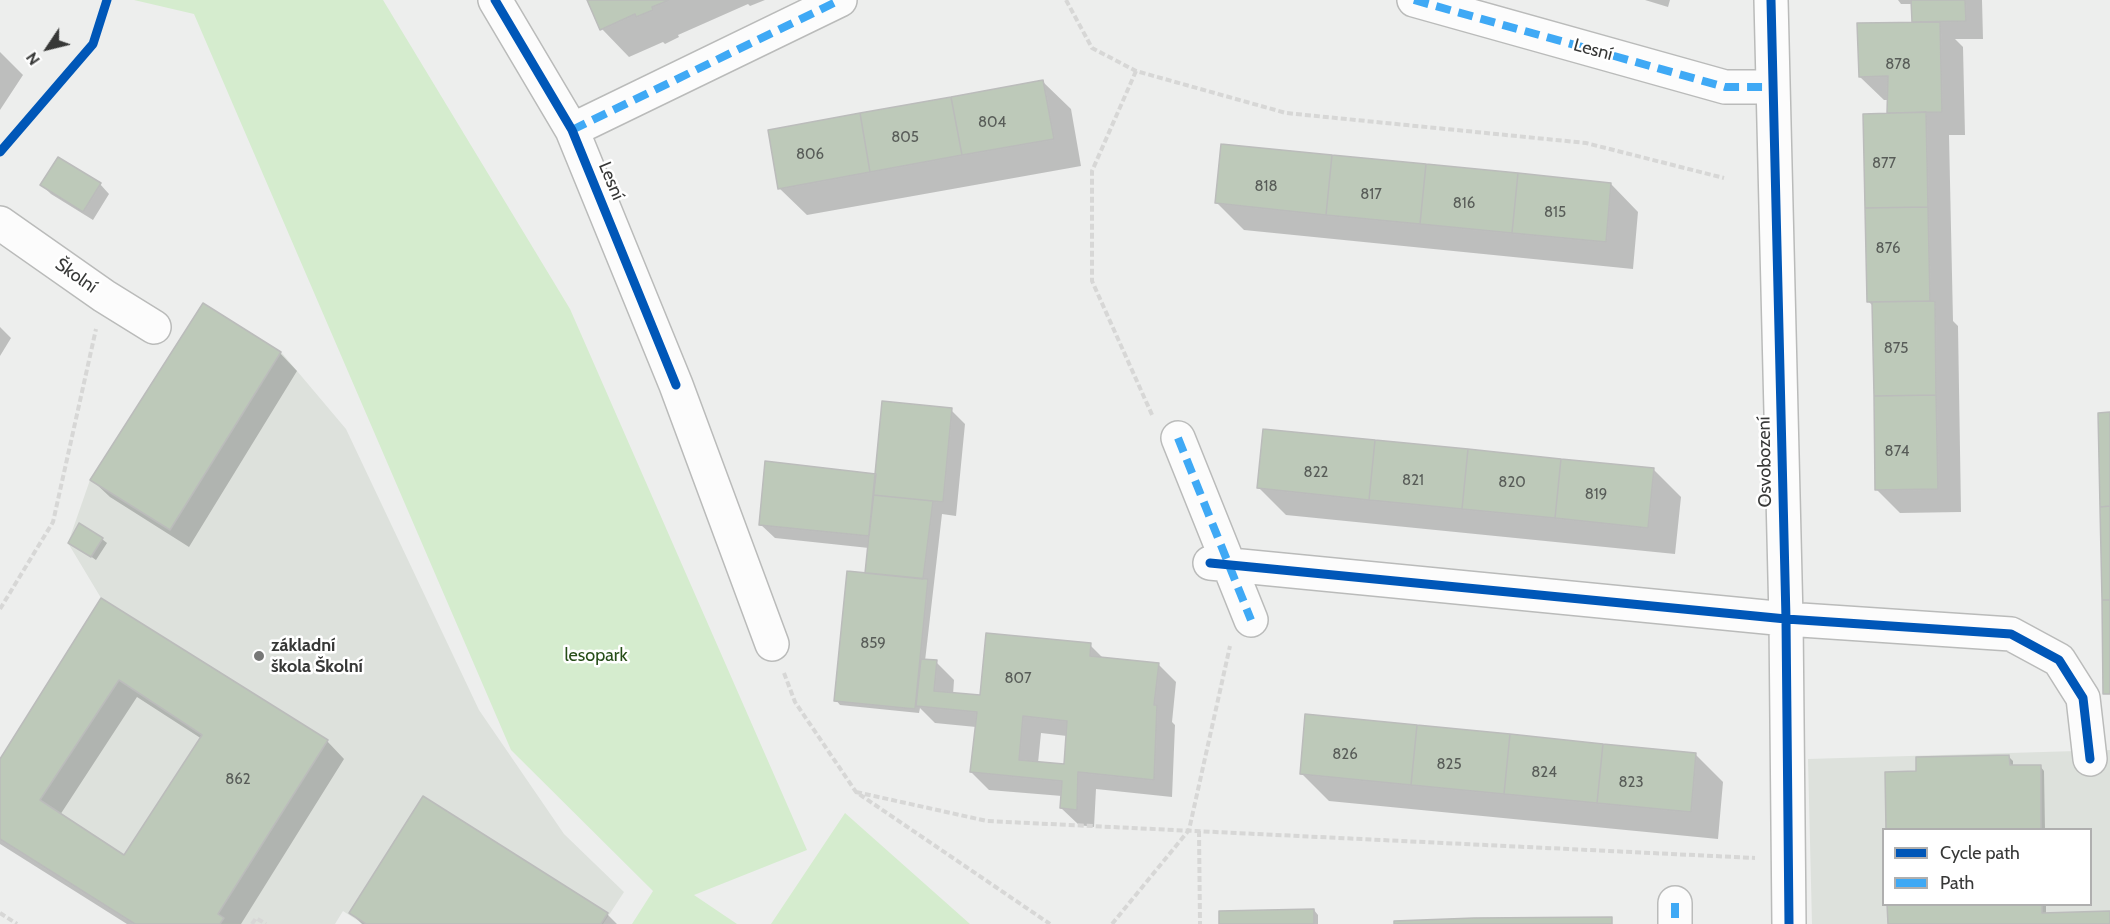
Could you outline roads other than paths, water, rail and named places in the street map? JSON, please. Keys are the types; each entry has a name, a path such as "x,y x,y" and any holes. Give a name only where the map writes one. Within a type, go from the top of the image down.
{"street":[{"name":"Lesní","path":"495,0 572,130 676,385 772,644"},
{"path":"572,130 840,0"},
{"name":"Lesní","path":"1414,0 1725,87 1773,87"},
{"name":"Osvobození","path":"1771,0 1786,619 1789,924"},
{"name":"Školní","path":"0,223 104,296 154,327"},
{"path":"1168,432 1220,564 1241,629"},
{"path":"1220,564 1786,619 2011,634 2059,660 2083,698 2090,759"}],"place":[{"name":"základní škola Školní","path":"259,656"}],"park label":[{"name":"lesopark","path":"596,656"}]}
